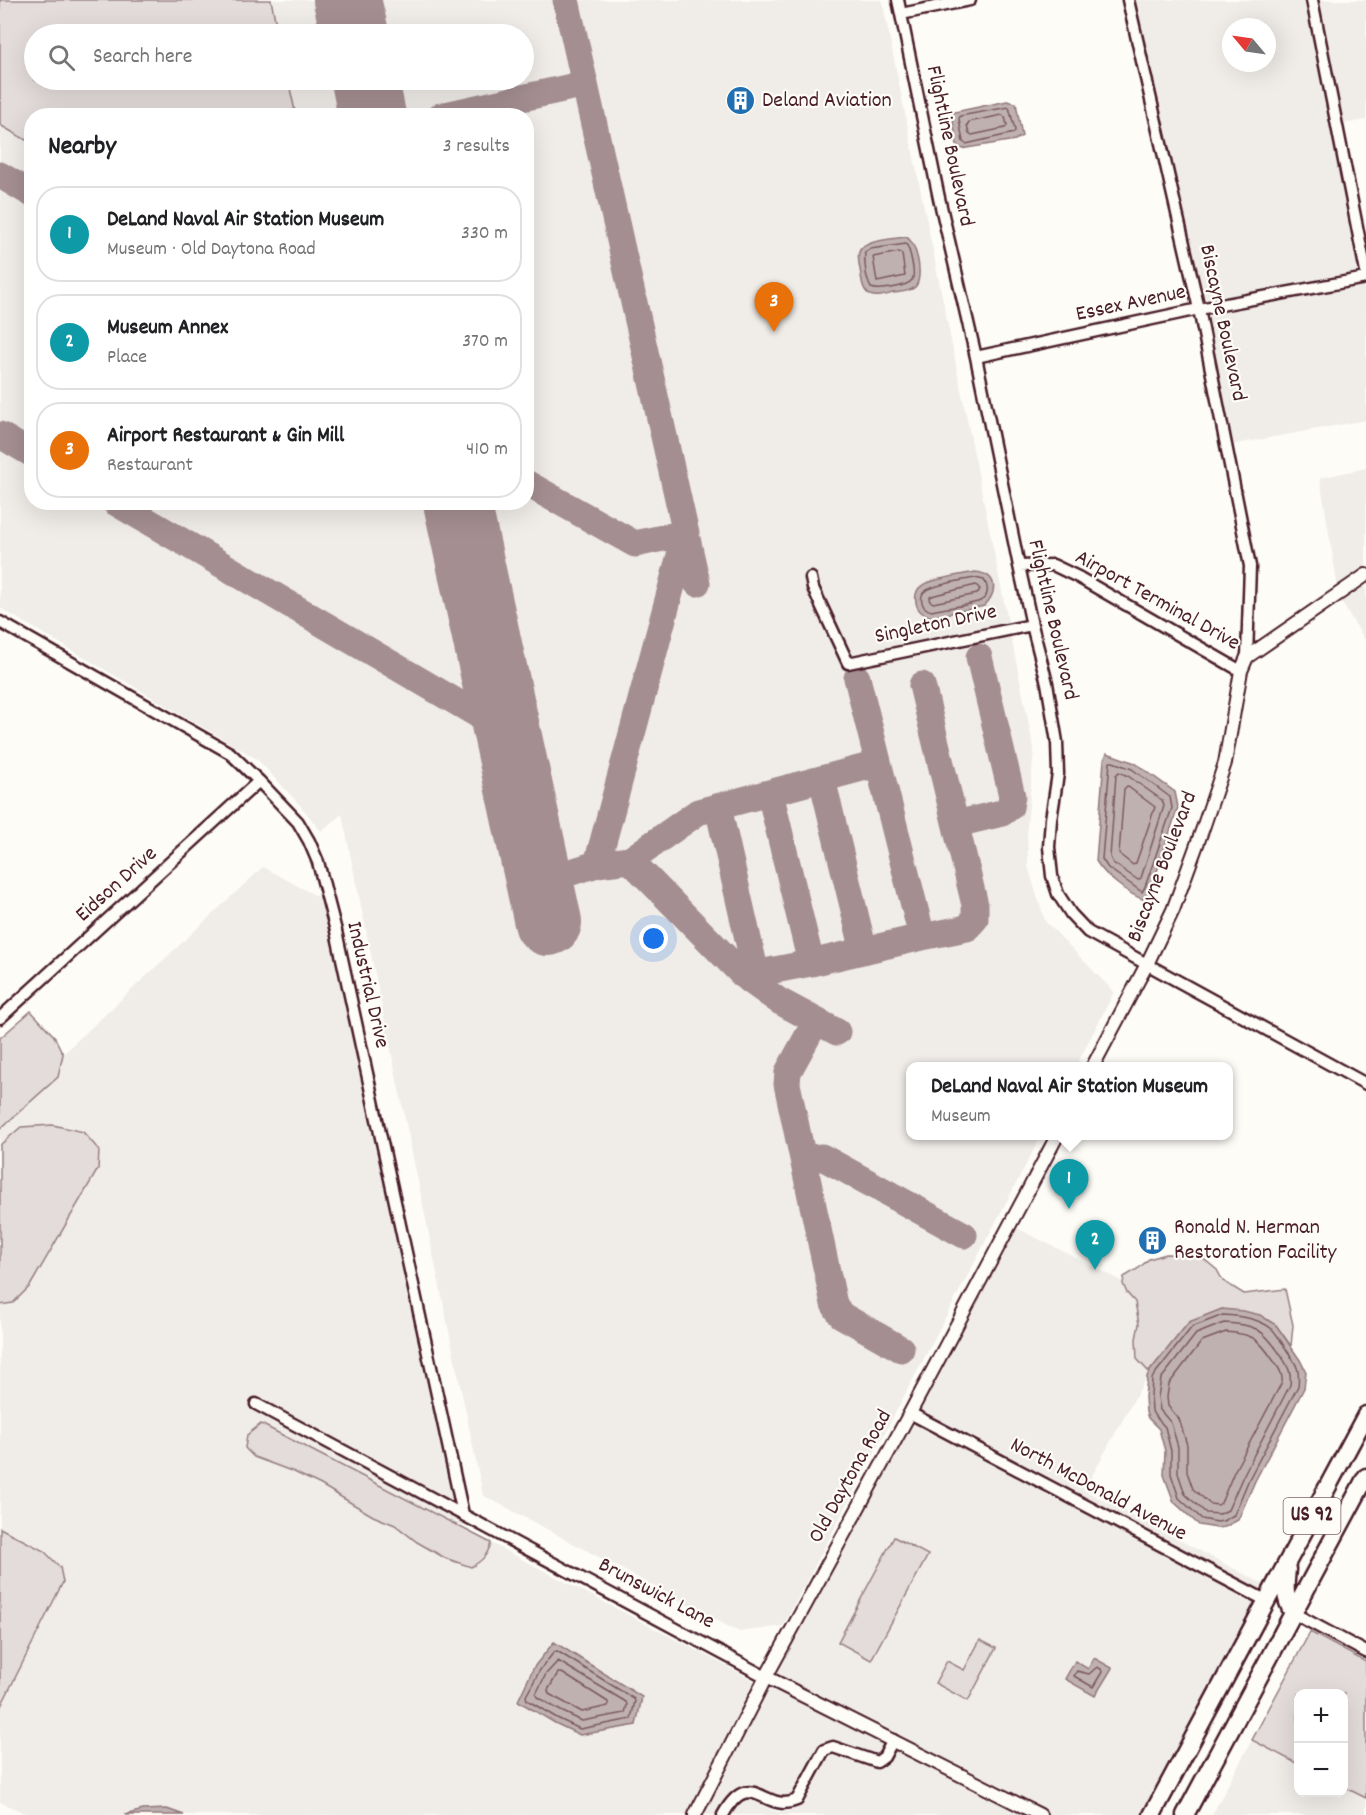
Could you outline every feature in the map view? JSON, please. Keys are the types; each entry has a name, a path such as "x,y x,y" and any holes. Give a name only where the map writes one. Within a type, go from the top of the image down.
{"main road":[{"name":"US 92","path":"1152,1815 1366,1415"},
{"name":"US 92","path":"1185,1815 1366,1477"},
{"path":"1288,1563 1286,1602 1293,1614"},
{"path":"1267,1601 1276,1623 1272,1652"}],"street":[{"name":"Flightline Boulevard","path":"898,0 1019,566 1047,683 1057,742 1058,774 1049,847 1052,876 1058,894 1071,914 1088,932 1366,1084"},
{"path":"901,14 970,0"},
{"name":"Biscayne Boulevard","path":"1095,1062 1148,964 1173,909 1225,763 1241,671 1247,657 1250,566 1198,309 1128,0"},
{"path":"1312,0 1366,272"},
{"name":"Essex Avenue","path":"976,357 1198,309 1366,278"},
{"name":"Airport Terminal Drive","path":"1019,566 1053,565 1087,582 1241,671"},
{"path":"1247,657 1366,575"},
{"name":"Singleton Drive","path":"811,578 813,588 848,663 1032,625"},
{"name":"Industrial Drive","path":"0,622 230,753 298,822 309,841 318,862 336,931 463,1514"},
{"name":"Eidson Drive","path":"0,1018 260,781"},
{"name":"Old Daytona Road","path":"695,1815 766,1677 1055,1140"},
{"name":"Brunswick Lane","path":"256,1404 766,1677 1040,1815"},
{"name":"North McDonald Avenue","path":"910,1413 1267,1601"},
{"path":"1293,1614 1366,1652"},
{"path":"723,1815 736,1796 743,1794 752,1795 779,1808 790,1806 797,1800 824,1750 833,1747 877,1762 884,1757 893,1740"}],"shaded area":[{"path":"0,0 882,0 1034,750 1027,825 1028,867 1045,921 1114,992 1078,1062 906,1062 906,1140 1039,1140 783,1626 739,1632 483,1495 342,814 321,831 257,759 0,608"},
{"path":"0,0 271,0 276,24 24,24 24,90 290,90 294,108 24,108 24,139 0,125"},
{"path":"1134,0 1306,0 1361,273 1203,303"},
{"path":"1317,0 1366,0 1366,120 1343,124"},
{"path":"1363,284 1366,296 1366,420 1231,445 1205,314"},
{"path":"1366,468 1366,569 1338,588 1320,478"},
{"path":"1366,582 1366,639 1365,640 1340,600"},
{"path":"263,867 322,899 455,1504 353,1450 461,1519 463,1528 261,1424 254,1457 321,1485 373,1516 395,1525 417,1542 445,1558 488,1553 491,1543 757,1682 688,1815 184,1815 167,1809 143,1810 125,1815 29,1815 0,1802 0,1708 63,1581 44,1551 0,1528 0,1305 13,1303 30,1286 98,1169 99,1151 83,1132 21,1127 0,1145 0,1129 58,1077 63,1054","holes":["560,1645 642,1697 636,1725 580,1735 518,1701"]},
{"path":"31,1011 54,1036 63,1054 58,1077 0,1129 0,1038"},
{"path":"53,1125 83,1132 99,1150 98,1169 30,1286 13,1303 0,1305 0,1145 21,1127"},
{"path":"1015,1227 1123,1282 1127,1293 1135,1302 1139,1324 1136,1339 1137,1359 1149,1372 1084,1490 1263,1584 1260,1591 918,1411"},
{"path":"1166,1254 1199,1255 1217,1270 1223,1281 1244,1294 1285,1289 1293,1325 1291,1346 1276,1325 1222,1309 1189,1322 1149,1372 1137,1359 1136,1339 1139,1324 1135,1302 1123,1284 1124,1277 1149,1259"},
{"path":"913,1420 1255,1600 1140,1815 1051,1815 774,1675"},
{"path":"261,1424 491,1543 486,1555 471,1567 445,1558 417,1542 395,1525 373,1516 321,1485 254,1457 245,1448 247,1435"},
{"path":"0,1528 44,1551 60,1567 63,1582 0,1708"},
{"path":"894,1537 928,1555 871,1660 838,1642"},
{"path":"1310,1632 1366,1662 1366,1798 1348,1789 1348,1689 1294,1689 1294,1762 1252,1740"},
{"path":"980,1640 996,1648 968,1701 935,1683 947,1661 964,1670"},
{"path":"769,1684 885,1742 875,1756 834,1742 822,1745 813,1756 793,1797 787,1801 743,1789 732,1793 724,1801 717,1815 701,1815"},
{"path":"1252,1740 1294,1762 1294,1797 1348,1797 1348,1789 1366,1798 1366,1815 1212,1815"},
{"path":"896,1748 1028,1815 730,1815 740,1801 744,1800 750,1800 777,1812 792,1811 803,1803 828,1754 834,1752 876,1767 887,1761"}],"water":[{"path":"1007,101 1016,103 1022,136 1015,140 961,149 957,145 952,114"},
{"path":"906,237 910,240 918,260 919,276 915,287 908,291 882,296 870,295 862,283 859,252 872,243"},
{"path":"975,572 983,573 992,580 992,595 984,606 932,617 919,610 916,595 923,585"},
{"path":"1107,753 1135,763 1175,792 1178,807 1151,890 1145,900 1118,884 1096,861 1104,760"},
{"path":"1222,1309 1260,1315 1276,1325 1306,1372 1304,1388 1255,1481 1238,1520 1225,1527 1217,1528 1199,1525 1174,1502 1164,1475 1165,1451 1159,1429 1148,1418 1145,1397 1149,1372 1189,1322"},
{"path":"554,1642 642,1697 636,1725 580,1735 518,1701 534,1667"},
{"path":"1094,1658 1112,1668 1095,1696 1065,1679 1075,1661 1088,1669"},
{"path":"167,1809 184,1815 125,1815 143,1810"}],"taxiway":[{"path":"566,0 697,583"},
{"path":"477,108 585,84"},
{"path":"0,175 24,189"},
{"path":"0,435 24,449"},
{"path":"534,487 635,544 686,533 597,864 539,882"},
{"path":"129,510 506,731"},
{"path":"956,824 1002,813 1010,807 1012,796 979,657"},
{"path":"857,678 922,937"},
{"path":"744,976 967,928 975,919 975,905 922,685"},
{"path":"630,860 698,812 877,764"},
{"path":"822,779 864,951"},
{"path":"770,793 811,963"},
{"path":"718,807 756,974"},
{"path":"597,864 630,860 744,976 779,1001 837,1032"},
{"path":"816,1021 788,1072 787,1084 834,1304 841,1315 901,1349"},
{"path":"803,1159 822,1157 964,1235"}],"runway":[{"path":"347,0 353,24"},
{"path":"367,90 370,108"},
{"path":"459,510 548,922"}],"place":[{"name":"Deland Aviation","path":"741,101"},
{"name":"Airport Restaurant & Gin Mill","path":"774,332"},
{"name":"DeLand Naval Air Station Museum","path":"1069,1209"},
{"name":"Ronald N. Herman Restoration Facility","path":"1153,1241"},
{"name":"Museum Annex","path":"1095,1270"}]}
